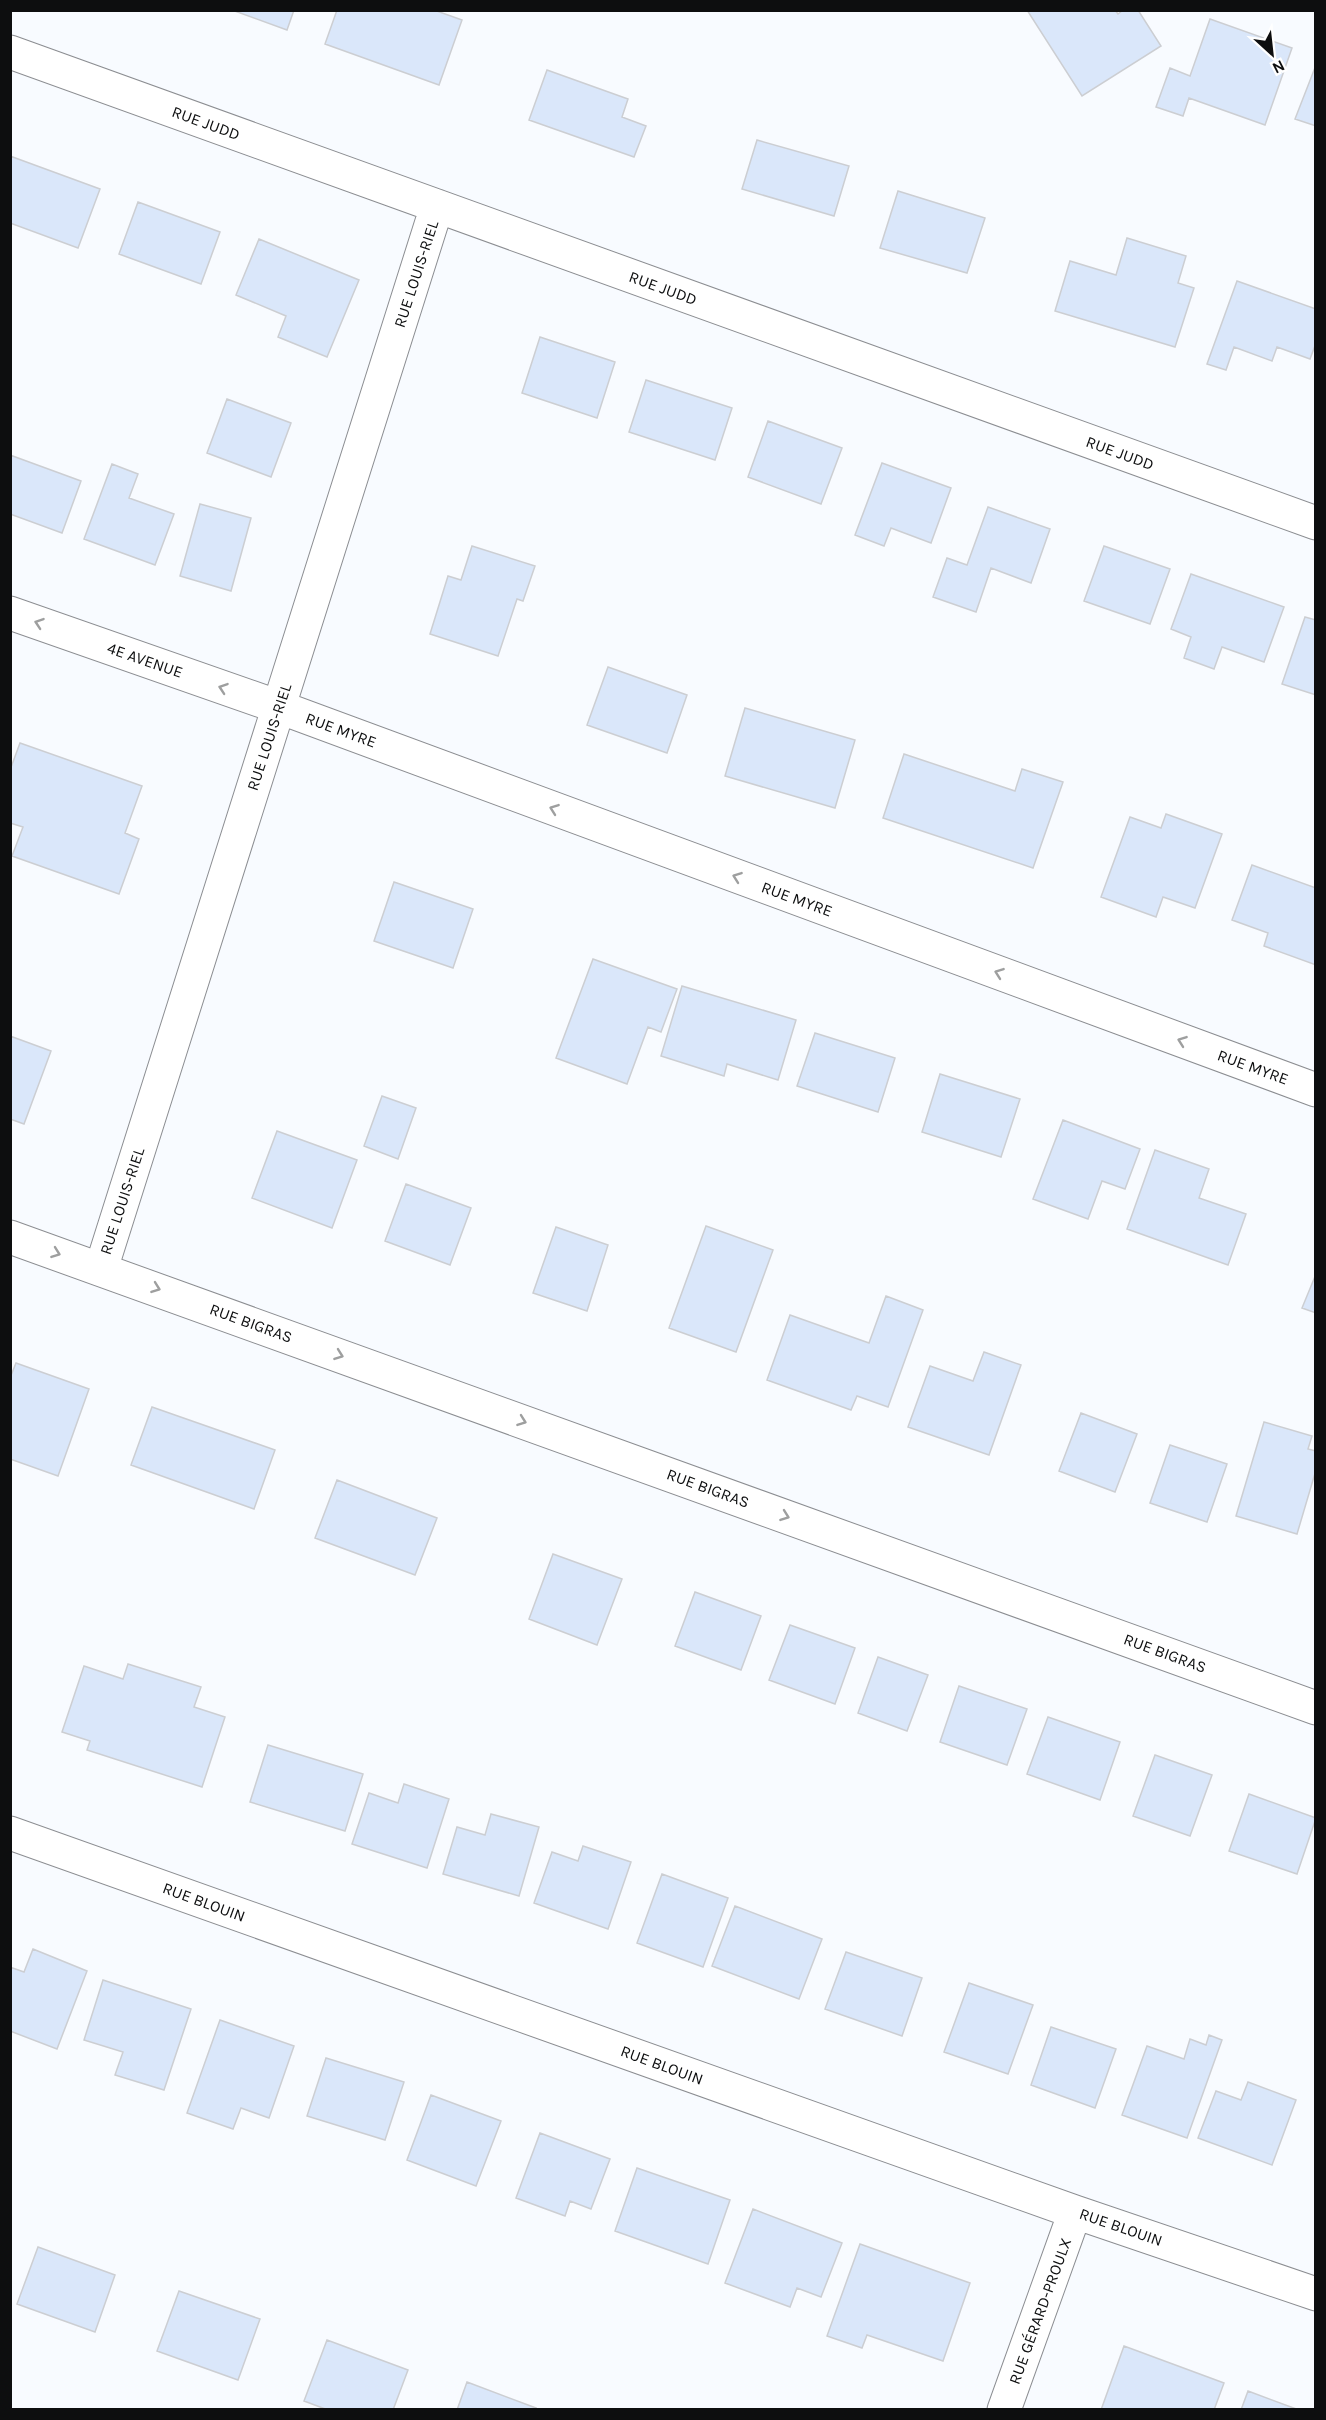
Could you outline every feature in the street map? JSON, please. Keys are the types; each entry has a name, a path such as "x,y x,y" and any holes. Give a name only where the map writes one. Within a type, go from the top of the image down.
{"street":[{"name":"RUE JUDD","path":"10,52 1316,523"},
{"name":"RUE LOUIS-RIEL","path":"100,1269 437,206"},
{"name":"4E AVENUE","path":"10,613 279,707"},
{"name":"RUE MYRE","path":"279,707 1316,1090"},
{"name":"RUE BIGRAS","path":"10,1237 1316,1708"},
{"name":"RUE BLOUIN","path":"10,1833 1075,2212 1316,2294"},
{"name":"RUE GÉRARD-PROULX","path":"1004,2409 1075,2212"}],"building":[{"path":"232,10 294,10 287,30"},
{"path":"337,10 434,10 462,20 439,85 325,44"},
{"path":"1027,10 1115,10 1118,14 1123,10 1138,10 1161,46 1082,96"},
{"path":"1210,19 1292,48 1265,125 1189,98 1183,116 1156,107 1170,68 1190,76"},
{"path":"1316,65 1316,126 1295,119"},
{"path":"547,70 628,99 622,117 646,126 634,157 529,120"},
{"path":"757,140 849,166 834,216 742,189"},
{"path":"10,156 100,189 78,248 10,223"},
{"path":"898,191 985,218 967,273 880,248"},
{"path":"138,202 220,232 201,284 119,254"},
{"path":"1127,238 1186,256 1178,283 1194,288 1175,347 1055,311 1070,261 1116,275"},
{"path":"259,239 359,280 327,357 278,337 286,316 236,295"},
{"path":"1237,281 1316,309 1316,343 1310,359 1277,347 1272,361 1234,347 1226,370 1207,364"},
{"path":"540,337 615,362 597,418 522,393"},
{"path":"646,380 732,408 715,460 629,432"},
{"path":"227,399 291,423 271,477 207,453"},
{"path":"768,421 842,448 821,504 748,477"},
{"path":"10,455 81,481 62,533 10,514"},
{"path":"882,463 951,488 931,543 891,528 884,546 855,535"},
{"path":"112,464 138,474 129,498 174,514 155,565 84,539"},
{"path":"200,504 251,518 231,591 180,576"},
{"path":"988,507 1050,529 1031,583 991,568 976,612 933,597 947,558 967,565"},
{"path":"472,546 535,566 523,601 517,599 498,656 430,634 448,576 461,580"},
{"path":"1104,546 1170,569 1150,624 1084,601"},
{"path":"1191,574 1284,607 1264,662 1222,647 1214,669 1184,658 1191,637 1171,629"},
{"path":"1305,617 1316,620 1316,695 1282,684"},
{"path":"608,667 687,695 667,753 587,725"},
{"path":"745,708 855,740 835,808 725,776"},
{"path":"20,743 142,786 125,833 139,839 119,894 12,856 23,827 10,823 10,770"},
{"path":"904,754 1015,791 1022,769 1063,782 1033,868 883,818"},
{"path":"1166,814 1222,834 1195,908 1163,897 1156,917 1101,897 1130,817 1161,828"},
{"path":"1252,865 1316,888 1316,965 1264,946 1268,933 1232,920"},
{"path":"394,882 473,909 453,968 374,941"},
{"path":"593,959 677,989 661,1032 648,1027 627,1084 556,1058"},
{"path":"682,986 796,1020 778,1080 727,1064 724,1076 661,1056"},
{"path":"815,1033 895,1058 878,1112 797,1086"},
{"path":"10,1036 51,1051 24,1124 10,1119"},
{"path":"940,1074 1020,1099 1001,1157 922,1132"},
{"path":"382,1096 416,1108 398,1159 364,1146"},
{"path":"1063,1120 1140,1149 1125,1189 1102,1181 1088,1219 1033,1199"},
{"path":"277,1131 357,1160 332,1228 252,1198"},
{"path":"1155,1150 1209,1169 1199,1198 1246,1214 1228,1265 1127,1229"},
{"path":"406,1184 471,1208 450,1265 385,1241"},
{"path":"706,1226 773,1250 736,1352 669,1328"},
{"path":"556,1227 608,1245 587,1311 533,1293"},
{"path":"1316,1274 1316,1313 1302,1308"},
{"path":"886,1296 923,1310 888,1407 857,1396 851,1410 767,1380 790,1315 869,1343"},
{"path":"984,1352 1021,1365 989,1455 908,1427 930,1366 973,1381"},
{"path":"16,1363 89,1389 58,1476 10,1459 10,1378"},
{"path":"152,1407 275,1450 254,1509 131,1465"},
{"path":"1081,1413 1137,1434 1115,1492 1059,1471"},
{"path":"1264,1422 1312,1436 1308,1449 1316,1451 1316,1470 1297,1534 1236,1516"},
{"path":"1170,1445 1227,1464 1207,1522 1150,1503"},
{"path":"337,1480 437,1518 415,1575 315,1538"},
{"path":"553,1554 622,1579 597,1645 529,1619"},
{"path":"695,1592 761,1616 741,1670 675,1646"},
{"path":"790,1625 855,1648 835,1704 769,1680"},
{"path":"878,1657 928,1675 907,1731 858,1713"},
{"path":"128,1664 201,1687 194,1707 225,1717 202,1787 87,1750 90,1741 62,1732 84,1666 123,1679"},
{"path":"959,1686 1027,1709 1007,1765 940,1742"},
{"path":"1048,1717 1120,1742 1100,1800 1027,1774"},
{"path":"268,1745 363,1774 345,1831 250,1802"},
{"path":"1155,1755 1212,1775 1190,1836 1133,1816"},
{"path":"404,1784 449,1799 427,1868 352,1844 369,1793 398,1803"},
{"path":"1249,1794 1316,1818 1297,1874 1229,1851"},
{"path":"491,1814 539,1827 519,1896 443,1874 457,1827 485,1835"},
{"path":"583,1846 631,1862 608,1929 534,1903 552,1852 578,1861"},
{"path":"662,1874 728,1898 703,1967 637,1943"},
{"path":"735,1906 822,1939 799,1999 712,1966"},
{"path":"33,1949 87,1971 57,2049 10,2031 10,1967 24,1972"},
{"path":"846,1952 922,1978 902,2036 825,2009"},
{"path":"103,1980 191,2009 164,2090 115,2075 123,2052 84,2040"},
{"path":"969,1983 1033,2005 1008,2074 944,2052"},
{"path":"220,2020 294,2046 269,2118 241,2108 233,2129 187,2113"},
{"path":"1051,2027 1116,2049 1095,2108 1031,2085"},
{"path":"1209,2035 1222,2040 1187,2138 1122,2115 1147,2046 1184,2059 1190,2039 1206,2045"},
{"path":"326,2058 404,2082 385,2140 307,2116"},
{"path":"1248,2082 1296,2100 1272,2165 1198,2138 1216,2091 1241,2100"},
{"path":"431,2095 501,2121 476,2186 407,2160"},
{"path":"540,2133 610,2159 591,2209 570,2201 565,2216 516,2198"},
{"path":"637,2168 730,2200 708,2264 615,2231"},
{"path":"753,2209 842,2243 821,2297 797,2288 790,2307 725,2283"},
{"path":"860,2244 970,2283 943,2361 867,2335 862,2348 827,2336"},
{"path":"38,2247 115,2275 95,2332 17,2304"},
{"path":"179,2291 260,2319 238,2380 157,2351"},
{"path":"327,2340 408,2370 393,2410 328,2410 304,2401"},
{"path":"1124,2346 1224,2383 1214,2410 1101,2410"},
{"path":"467,2382 536,2408 535,2410 457,2410"},
{"path":"1248,2391 1299,2410 1241,2410"}]}
